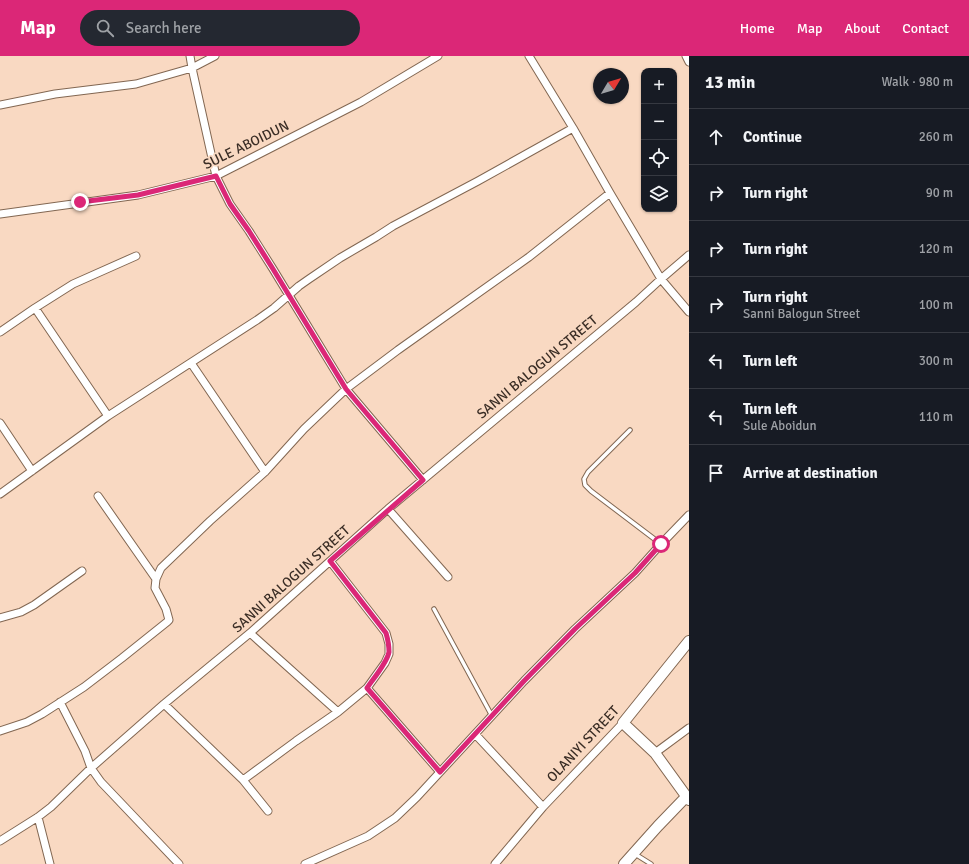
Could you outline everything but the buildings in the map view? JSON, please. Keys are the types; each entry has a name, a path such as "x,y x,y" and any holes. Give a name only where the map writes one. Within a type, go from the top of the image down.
{"street":[{"path":"190,56 216,176 230,204 249,231 346,389 423,480"},
{"path":"0,105 55,94 136,84 192,68 215,56"},
{"name":"SULE ABOIDUN","path":"0,214 138,195 216,176 360,102 438,56"},
{"path":"529,56 661,279 689,312"},
{"path":"686,56 689,62"},
{"path":"0,494 108,416 257,320 289,296 299,286 340,258 405,219 478,181 573,128"},
{"path":"0,731 27,722 84,687 168,622 169,620 167,614 155,588 156,579 161,568 210,521 265,472 304,429 346,389 398,350 530,257 610,193"},
{"path":"0,332 73,284 136,256"},
{"name":"SANNI BALOGUN STREET","path":"0,840 51,808 91,768 164,704 250,633 388,509 689,256"},
{"path":"35,308 108,416"},
{"path":"191,363 265,472"},
{"path":"0,423 32,472"},
{"path":"98,496 156,579"},
{"path":"388,509 448,577"},
{"path":"305,864 368,836 395,818 417,797 524,681 570,634 635,573 689,515"},
{"path":"242,780 338,712 367,688 385,663 389,644 386,633 330,561"},
{"path":"0,618 21,612 34,606 82,571"},
{"path":"250,633 338,712"},
{"name":"OLANIYI STREET","path":"495,864 543,807 623,723 689,641"},
{"path":"367,688 440,772"},
{"path":"60,702 85,751 91,768 101,782 179,864"},
{"path":"164,704 242,780 268,811"},
{"path":"623,723 655,753 688,799 633,853 624,864"},
{"path":"655,753 689,728"},
{"path":"475,734 543,807"},
{"path":"38,817 50,864"}],"lane":[{"path":"630,430 588,472 584,479 585,485 661,544"},
{"path":"434,609 492,716"},
{"path":"633,853 644,862 651,864"}],"route":[{"path":"80,202 138,195 216,176 230,204 273,269 346,389 423,480 330,561 386,633 389,644 385,663 367,688 440,772 524,681 575,629 635,573 661,544"}]}
